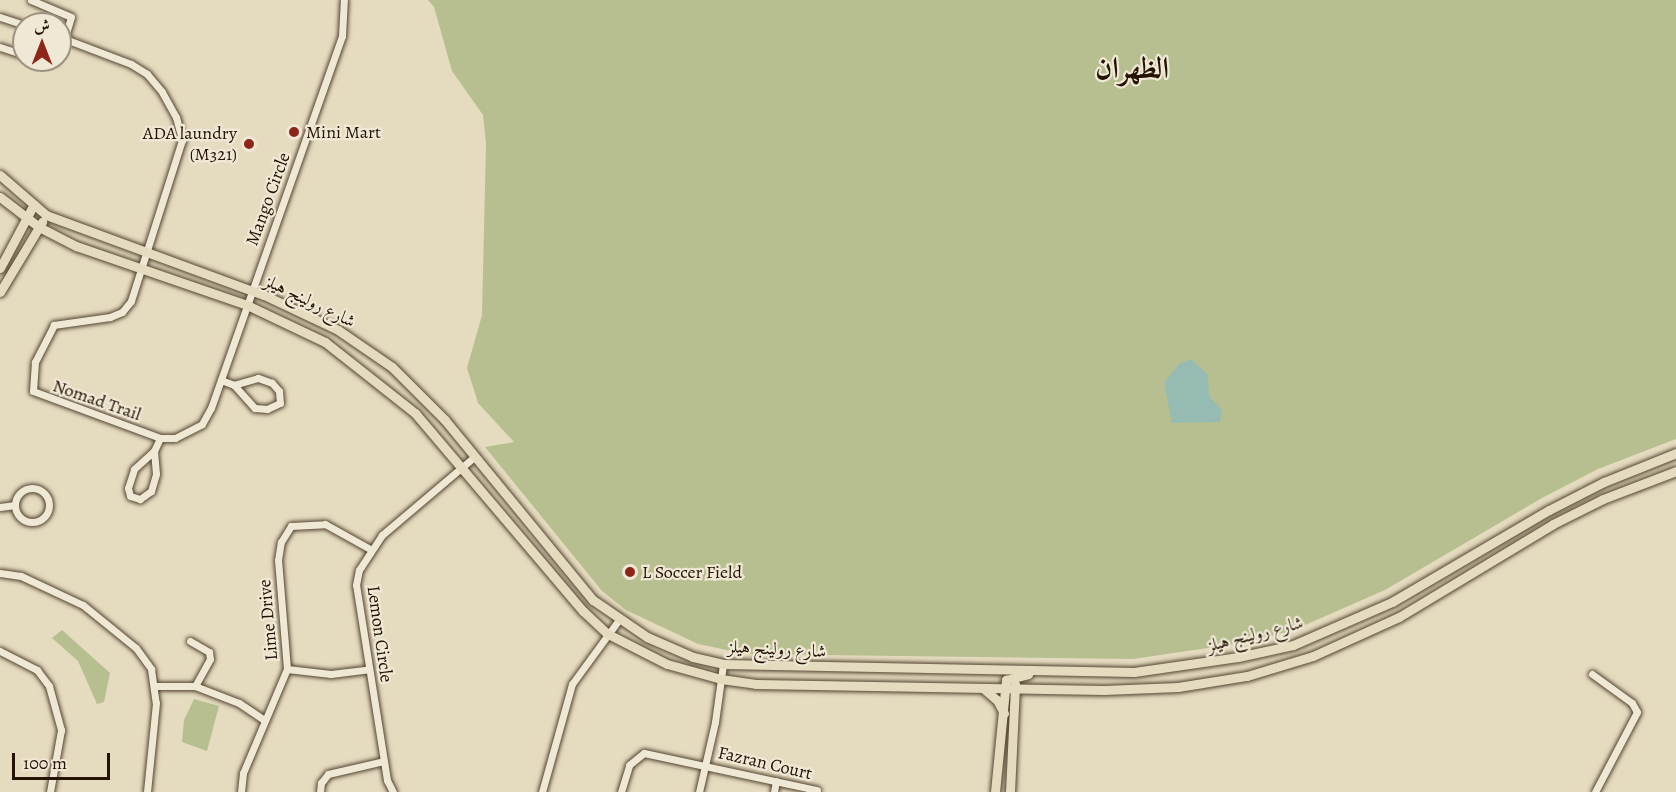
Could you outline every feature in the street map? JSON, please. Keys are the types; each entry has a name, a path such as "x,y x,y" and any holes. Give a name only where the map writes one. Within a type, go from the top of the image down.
{"main road":[{"name":"شارع رولينج هيلز","path":"0,175 46,215 148,255 252,291 338,330 392,367 475,456 560,563 593,600 618,621 693,657 723,664 869,669 1134,672 1187,667 1293,645 1392,602 1502,536 1604,482 1676,453"},
{"name":"شارع رولينج هيلز","path":"0,197 39,227 76,246 286,320 371,375 415,413 583,611 608,634 667,664 721,679 756,684 1036,688 1178,687 1247,676 1313,656 1399,617 1563,519 1676,471"},
{"path":"0,268 33,204"},
{"path":"0,292 46,215"},
{"path":"868,686 869,669"},
{"path":"1000,671 1009,686 1016,712 1010,792"},
{"path":"1009,686 1039,671"},
{"path":"995,792 1009,686"},
{"path":"982,687 997,700 1004,713"},
{"path":"1016,712 1036,688"}],"street":[{"path":"31,0 59,12"},
{"name":"Mango Circle","path":"247,305 342,36 344,0"},
{"path":"72,41 131,64 147,74 162,92 176,117 182,140 143,270"},
{"name":"Nomad Trail","path":"143,270 131,301 122,312 54,325 31,378 33,391 43,398 160,438 190,433 202,424 247,305"},
{"path":"220,380 234,385 255,408 267,409 280,403 279,391 272,383 246,379 234,385"},
{"name":"Nomad Trail","path":"154,451 156,474 151,491 140,499 130,496 128,488 134,469 154,451 160,438"},
{"name":"Lemon Circle","path":"393,792 384,761 356,585 370,549 475,456"},
{"path":"26,487 43,492 47,500 45,515 35,523 26,522 15,505 26,487"},
{"path":"0,507 15,505"},
{"name":"Lime Drive","path":"241,792 243,773 287,669 278,560 281,542 291,526 325,524 370,549"},
{"path":"0,573 49,588 111,625 136,648 151,669 156,703 147,792"},
{"path":"542,792 572,684 618,621"},
{"path":"190,641 209,652 210,659 195,686"},
{"path":"0,651 37,670 49,686 61,730 50,792"},
{"path":"699,792 723,664"},
{"path":"287,669 331,674 369,669"},
{"path":"1592,674 1632,703 1637,712 1596,792"},
{"path":"154,686 195,686 239,703 264,720"},
{"name":"Fazran Court","path":"621,792 629,765 644,753 706,764 818,790"},
{"path":"320,792 328,774 384,761"},
{"path":"774,792 776,781"}],"green space":[{"path":"428,0 1676,0 1676,439 1598,469 1542,498 1385,590 1289,632 1235,644 1133,659 746,654 698,644 626,610 602,591 485,447 514,442 478,403 467,368 482,315 486,143 483,115 452,71 434,7"},
{"path":"62,630 110,673 104,702 97,704 78,661 52,638"},
{"path":"194,699 219,706 207,751 182,742 184,720"}],"water":[{"path":"1191,359 1208,375 1209,396 1222,410 1220,422 1172,423 1164,383 1179,364"}],"place":[{"name":"Mini Mart","path":"294,132"},
{"name":"ADA laundry (M321)","path":"249,144"},
{"name":"L Soccer Field","path":"630,572"}],"district":[{"name":"الظهران","path":"1132,68"}]}
